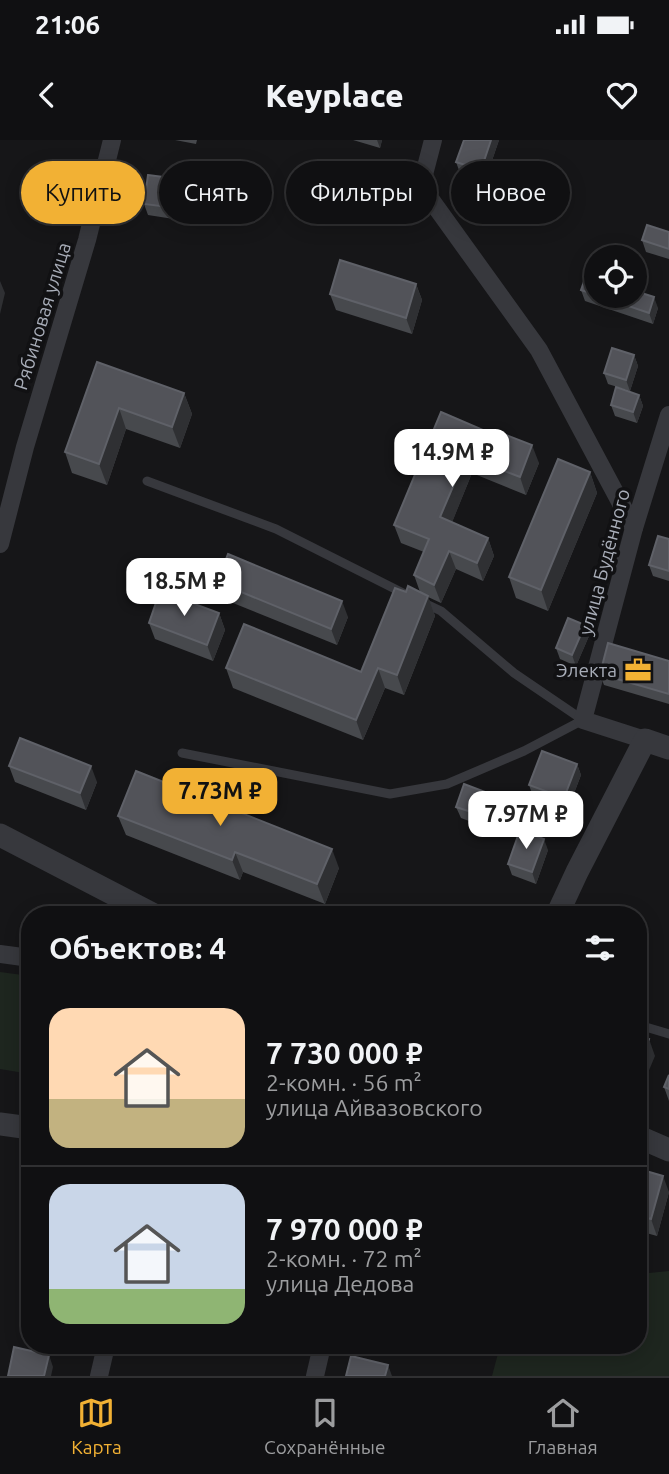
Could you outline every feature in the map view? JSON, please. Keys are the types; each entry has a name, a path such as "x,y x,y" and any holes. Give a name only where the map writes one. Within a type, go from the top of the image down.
{"street":[{"name":"Рябиновая улица","path":"0,544 25,447 87,240 112,140"},
{"path":"433,140 421,186 539,350 634,527"},
{"name":"улица Будённого","path":"583,720 634,527 669,415"},
{"path":"562,906 578,872 662,744 583,720"},
{"path":"0,835 137,906"},
{"path":"0,954 21,957"},
{"path":"0,1124 21,1127"},
{"path":"647,1140 669,1150"},
{"path":"99,1376 104,1354"},
{"path":"315,1376 320,1354"}],"lane":[{"path":"147,481 275,528 441,611 514,673 583,720 524,751 447,784 390,794 182,753"},
{"path":"647,1027 669,1034"}],"shaded area":[{"path":"0,972 21,975 21,1072 0,1069"},
{"path":"669,1271 669,1376 492,1376 498,1354 647,1354 647,1273"}],"building":[{"path":"464,140 491,140 484,161 456,161"},
{"path":"148,175 159,176 159,206 145,204"},
{"path":"647,225 669,232 669,249 642,240"},
{"path":"340,260 416,284 406,318 330,294"},
{"path":"647,295 654,297 649,313 634,308 647,308"},
{"path":"612,348 634,355 626,380 604,373"},
{"path":"97,362 184,393 172,427 119,408 99,464 65,452"},
{"path":"616,387 639,395 633,412 611,405"},
{"path":"441,412 499,437 501,433 532,445 520,477 466,456 440,517 488,538 477,563 449,551 434,585 414,575 429,539 394,525"},
{"path":"558,459 590,472 541,590 509,577"},
{"path":"658,536 669,539 669,571 649,565"},
{"path":"228,554 342,601 331,629 217,582"},
{"path":"408,586 428,596 397,675 378,668 356,720 226,668 244,624 361,672 395,588 406,592"},
{"path":"160,591 219,613 207,645 149,623"},
{"path":"568,618 585,625 572,655 556,648"},
{"path":"608,643 669,661 669,694 600,674"},
{"path":"20,738 91,766 80,793 9,766"},
{"path":"542,751 577,764 564,798 529,785"},
{"path":"136,771 332,849 317,884 235,852 232,860 118,816"},
{"path":"464,784 488,793 481,815 456,807"},
{"path":"520,830 544,839 532,872 508,864"},
{"path":"669,1075 669,1089 664,1087"},
{"path":"647,1171 663,1176 651,1219 647,1218"},
{"path":"14,1347 21,1349 21,1354 49,1355 44,1376 8,1376"},
{"path":"351,1356 388,1365 385,1376 346,1376"}],"place":[{"name":"Электа","path":"638,670"}]}
